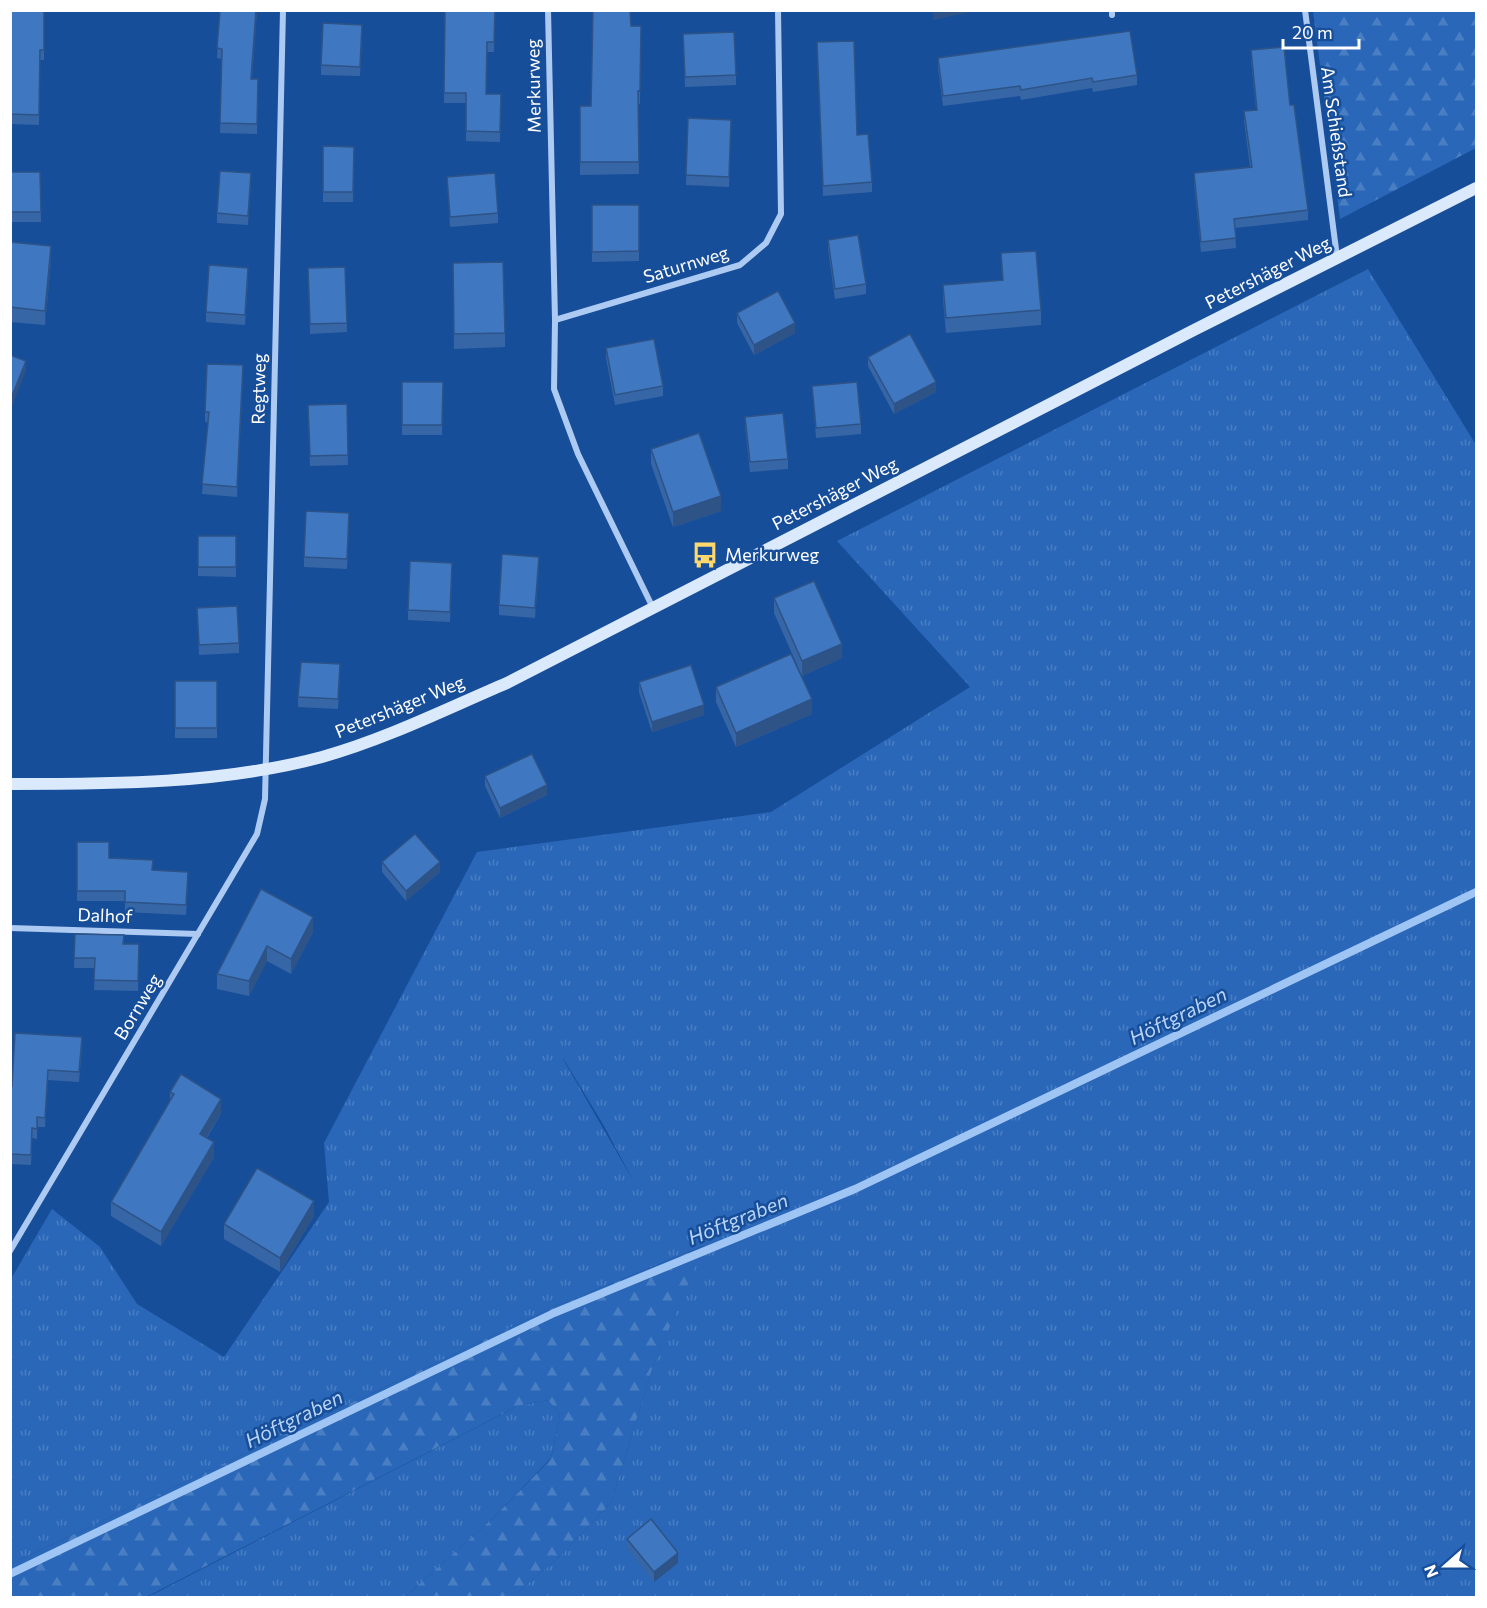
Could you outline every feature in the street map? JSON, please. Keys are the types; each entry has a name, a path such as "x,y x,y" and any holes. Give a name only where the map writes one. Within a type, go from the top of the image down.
{"street":[{"name":"Regtweg","path":"265,769 283,10"},
{"name":"Merkurweg","path":"548,10 555,320 554,388 578,454 653,608"},
{"name":"Saturnweg","path":"555,320 740,265 766,243 781,214 778,10"},
{"name":"Am Schießstand","path":"1305,10 1337,257"},
{"name":"Petershäger Weg","path":"10,784 111,784 193,778 265,769 322,756 391,734 507,683 1476,188"},
{"name":"Bornweg","path":"10,1251 257,834 265,799 265,769"},
{"name":"Dalhof","path":"10,928 198,934"}],"green space":[{"path":"1313,11 1476,11 1476,148 1340,219"},
{"path":"1368,269 1476,445 1476,1597 512,1597 559,1557 611,1503 652,1369 703,1246 554,1307 11,1564 11,1279 52,1209 100,1247 137,1304 224,1357 329,1202 324,1143 477,852 771,812 970,687 837,541","holes":["563,1058 604,1126 634,1182"]},
{"path":"704,1246 652,1369 611,1503 559,1557 512,1597 405,1597 492,1519 551,1459 560,1415 548,1400 518,1406 146,1597 11,1597 11,1564 554,1307"},
{"path":"548,1400 560,1415 551,1458 492,1519 405,1597 146,1598 518,1406"}],"building":[{"path":"10,10 44,10 44,50 40,50 39,115 10,114"},
{"path":"220,10 256,10 251,79 258,79 257,124 220,123 222,49 217,48"},
{"path":"445,10 495,10 494,42 487,42 486,94 501,94 500,132 466,131 466,93 444,93"},
{"path":"593,10 630,10 631,26 641,26 640,91 638,91 639,162 580,162 580,106 591,106"},
{"path":"323,23 362,25 360,67 321,65"},
{"path":"1130,31 1137,75 1093,82 1092,78 1021,90 1020,86 943,96 938,58"},
{"path":"734,32 736,75 685,77 683,34"},
{"path":"854,41 857,135 868,134 872,182 823,186 817,42"},
{"path":"1284,47 1290,105 1294,105 1308,210 1234,219 1236,238 1201,242 1194,173 1252,167 1244,111 1257,110 1251,50"},
{"path":"688,118 731,120 729,177 686,175"},
{"path":"323,146 354,147 353,192 323,192"},
{"path":"220,171 251,173 248,216 217,213"},
{"path":"10,172 40,172 41,212 10,212"},
{"path":"495,173 498,213 450,217 447,177"},
{"path":"592,205 639,205 639,251 592,252"},
{"path":"858,235 866,284 835,289 828,240"},
{"path":"10,242 51,246 45,311 10,307"},
{"path":"1036,251 1041,310 946,318 943,285 1003,280 1001,253"},
{"path":"503,262 505,333 454,334 453,263"},
{"path":"209,265 248,268 245,315 206,312"},
{"path":"345,267 347,323 310,324 308,268"},
{"path":"778,291 795,323 754,345 737,313"},
{"path":"910,334 936,382 894,404 868,357"},
{"path":"654,339 663,386 615,395 606,348"},
{"path":"10,355 26,361 10,401"},
{"path":"207,364 243,365 237,487 202,484 209,412 205,412"},
{"path":"402,382 443,382 442,425 402,425"},
{"path":"857,382 861,424 816,428 812,386"},
{"path":"347,404 348,455 310,456 308,405"},
{"path":"783,413 788,459 750,462 745,417"},
{"path":"699,433 721,496 673,512 651,449"},
{"path":"306,511 349,513 347,559 304,557"},
{"path":"198,536 236,536 236,567 198,567"},
{"path":"502,554 539,557 535,608 499,605"},
{"path":"410,561 452,563 450,612 408,610"},
{"path":"814,581 842,644 802,661 774,598"},
{"path":"237,606 239,643 199,645 197,608"},
{"path":"791,654 812,699 736,733 716,687"},
{"path":"301,662 340,664 338,699 298,697"},
{"path":"691,665 704,705 652,722 639,682"},
{"path":"175,681 217,681 217,728 175,728"},
{"path":"532,754 547,785 500,808 485,776"},
{"path":"415,834 440,862 406,891 382,862"},
{"path":"77,842 109,842 109,858 153,860 152,870 188,872 186,905 125,902 125,891 77,891"},
{"path":"261,889 313,917 291,959 267,946 249,981 217,974"},
{"path":"75,934 124,935 123,944 139,944 138,981 94,980 95,958 74,958"},
{"path":"15,1033 82,1037 79,1072 48,1070 45,1118 37,1117 37,1129 32,1128 31,1155 10,1154 10,1085 12,1086"},
{"path":"181,1074 221,1099 200,1134 214,1142 161,1232 111,1202 174,1094 170,1092"},
{"path":"257,1168 314,1201 280,1258 224,1224"},
{"path":"651,1519 678,1553 654,1572 627,1539"}],"waterway":[{"name":"Höftgraben","path":"10,1574 554,1313 855,1189 1476,892"}],"place":[{"name":"Merkurweg","path":"705,555"}]}
